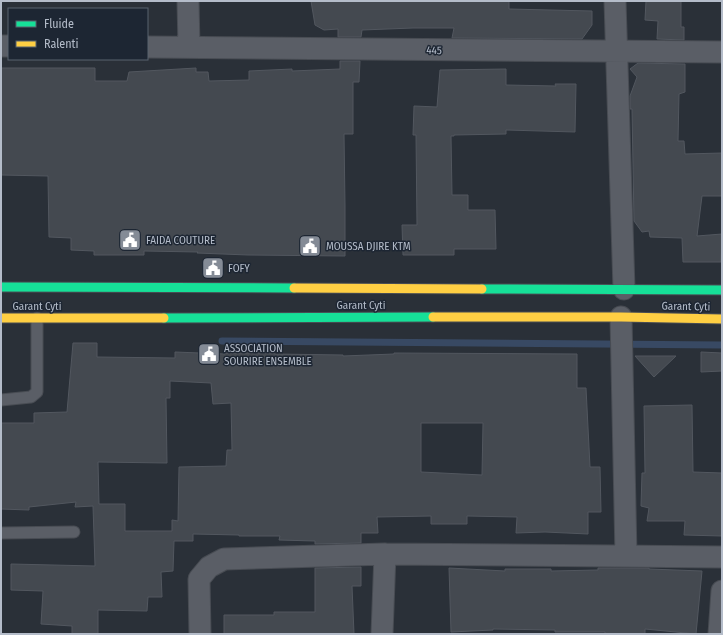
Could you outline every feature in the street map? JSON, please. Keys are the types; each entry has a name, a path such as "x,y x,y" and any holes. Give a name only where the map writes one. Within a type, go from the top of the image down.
{"main road":[{"name":"Garant Cyti","path":"1,287 722,290"},
{"name":"Garant Cyti","path":"1,318 621,317 722,319"}],"street":[{"path":"188,1 189,47"},
{"path":"615,1 624,289"},
{"name":"445","path":"148,47 722,52"},
{"path":"621,317 626,556"},
{"path":"382,634 386,554"},
{"path":"200,634 199,579 209,567 224,559 386,554 722,557"},
{"path":"719,634 722,591"}],"lane":[{"path":"1,400 31,397 38,392 37,318"},
{"path":"1,533 74,532"}],"building":[{"path":"311,1 509,1 509,9 592,11 592,25 582,39 452,38 454,28 362,30 361,37 338,37 338,29 324,30 315,25"},
{"path":"646,1 681,1 681,27 684,27 684,40 657,39 658,21 645,20"},
{"path":"340,61 360,61 359,82 353,82 353,134 344,134 345,256 248,255 144,251 144,255 94,255 94,251 71,250 71,238 49,237 48,176 1,175 1,68 95,68 95,81 127,81 129,72 196,68 196,72 208,72 209,81 249,80 249,71 340,69"},
{"path":"638,63 685,64 685,92 679,94 678,141 684,141 685,154 722,153 722,196 702,196 697,236 722,234 721,262 683,262 682,238 650,237 649,231 642,232 634,221 632,109 630,109 630,96 637,77 630,69"},
{"path":"506,69 506,85 556,86 555,84 576,84 575,132 506,130 506,134 451,136 452,195 468,195 468,210 495,210 496,249 454,249 454,255 403,255 402,225 417,225 416,135 413,135 414,106 437,107 440,70"},
{"path":"73,343 97,343 97,357 175,358 175,352 225,354 274,353 343,356 394,353 577,354 577,388 586,388 590,467 600,467 601,512 588,512 588,534 545,532 516,533 517,517 467,516 467,524 431,524 431,516 377,517 378,533 361,533 361,543 315,544 315,541 279,540 280,536 193,534 193,541 174,541 173,571 161,572 162,597 148,597 147,611 98,610 98,634 72,634 72,626 41,624 43,591 11,590 11,564 95,566 93,506 75,507 76,502 29,507 29,510 1,509 1,423 34,423 34,413 67,412","holes":["170,381 211,383 213,404 231,403 232,450 227,450 226,466 179,467 178,521 172,520 172,531 125,531 125,504 99,504 98,462 167,463 166,398 170,398","421,423 483,423 482,475 421,472"]},
{"path":"701,352 722,353 722,371 701,372"},
{"path":"635,356 676,356 654,377"},
{"path":"692,405 693,472 722,473 722,536 684,535 685,521 647,521 649,508 641,506 642,473 645,473 644,406"},
{"path":"361,567 361,586 352,586 354,634 224,634 224,615 274,615 274,612 315,612 315,568"},
{"path":"449,568 505,571 505,569 551,569 551,571 598,570 598,568 649,568 702,571 696,634 645,629 645,634 605,634 605,632 555,632 555,630 493,629 451,632"}],"waterway":[{"path":"222,341 722,345"}],"traffic: fast":[{"path":"1,287 294,288"},
{"path":"482,289 722,290"},
{"path":"164,318 433,317"}],"traffic: slow":[{"path":"294,288 482,289"},
{"path":"433,317 621,317 722,319"},
{"path":"1,318 164,318"}],"place":[{"name":"FAIDA COUTURE","path":"130,240"},
{"name":"MOUSSA DJIRE KTM","path":"310,246"},
{"name":"FOFY","path":"213,268"},
{"name":"ASSOCIATION SOURIRE ENSEMBLE","path":"209,354"}]}
